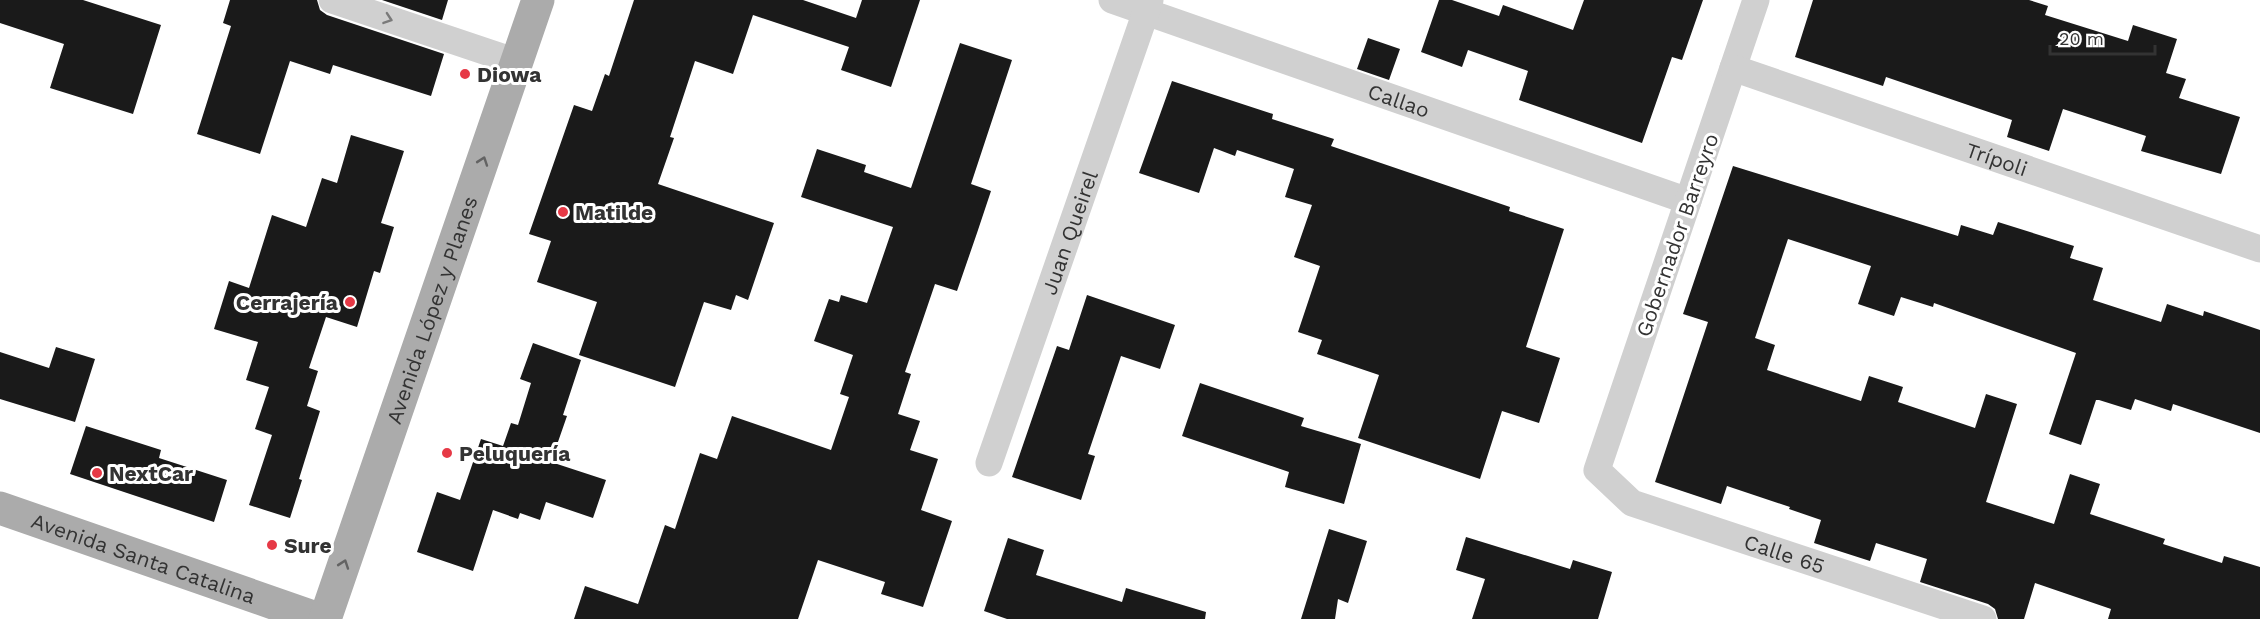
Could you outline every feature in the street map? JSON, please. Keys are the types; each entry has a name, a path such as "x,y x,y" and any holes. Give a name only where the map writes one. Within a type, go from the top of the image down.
{"main road":[{"name":"Avenida López y Planes","path":"325,619 538,0"},
{"name":"Avenida Santa Catalina","path":"0,508 319,619"}],"street":[{"path":"332,0 517,62"},
{"name":"Callao","path":"1112,0 1148,6 1688,201"},
{"name":"Gobernador Barreyro","path":"1597,470 1756,0"},
{"name":"Juan Queirel","path":"989,463 1148,6"},
{"name":"Trípoli","path":"1733,68 2260,249"},
{"name":"Calle 65","path":"1597,470 1632,503 1983,619"}],"building":[{"path":"0,0 83,0 161,25 133,114 50,88 64,44 0,23"},
{"path":"230,0 317,0 320,10 327,15 444,54 431,96 333,65 330,74 290,61 260,154 197,134 231,26 223,23"},
{"path":"382,0 448,0 442,20"},
{"path":"634,0 803,0 856,18 862,0 920,0 891,87 841,70 849,47 753,15 733,74 695,61 670,137 674,138 658,184 774,223 748,300 736,295 731,310 704,302 675,387 579,355 597,302 537,282 551,241 529,234 574,105 592,111 605,74 609,76"},
{"path":"1439,0 1452,0 1499,16 1503,5 1573,30 1584,0 1703,0 1682,60 1672,57 1642,143 1519,100 1528,71 1468,50 1462,67 1421,52"},
{"path":"1813,0 2029,0 2048,6 2045,15 2128,41 2133,25 2177,39 2166,73 2186,79 2179,98 2240,117 2221,174 2141,151 2146,136 2063,109 2049,151 2007,137 2012,120 1886,77 1883,86 1795,57"},
{"path":"1368,38 1400,49 1389,80 1357,69"},
{"path":"960,43 1012,60 971,184 991,191 957,291 935,284 905,372 911,374 898,414 920,421 910,450 938,459 921,510 952,521 923,607 881,594 885,582 818,560 798,619 574,619 585,586 638,604 665,525 675,529 700,453 717,459 732,416 831,450 849,397 840,394 853,355 814,341 829,299 839,302 841,295 867,303 893,227 801,197 817,149 866,165 864,172 911,188"},
{"path":"1172,81 1273,114 1272,119 1334,139 1331,146 1510,207 1509,211 1564,229 1526,347 1560,358 1539,423 1502,411 1480,479 1358,438 1379,375 1317,354 1322,340 1298,332 1320,266 1294,257 1312,205 1285,197 1294,169 1237,150 1235,156 1214,148 1199,193 1139,173"},
{"path":"351,135 404,151 381,223 394,227 380,273 374,271 357,327 326,317 309,368 318,371 307,406 320,411 299,479 302,480 290,518 249,505 272,435 255,429 269,387 246,380 258,342 214,329 229,281 249,288 272,215 306,227 322,178 337,183"},
{"path":"1733,166 1958,236 1961,225 1993,235 1998,222 2074,246 2070,258 2103,268 2093,300 2161,322 2167,304 2203,316 2204,311 2260,330 2260,433 2173,404 2171,411 2135,399 2131,410 2096,400 2081,445 2049,434 2076,353 1934,303 1933,307 1901,297 1894,316 1858,304 1871,266 1788,239 1755,338 1775,345 1767,370 1861,401 1869,376 1903,387 1898,402 1975,428 1986,394 2017,404 1986,502 2054,524 2070,474 2100,484 2090,514 2165,539 2163,544 2222,563 2224,556 2260,567 2260,619 2108,619 2111,609 2035,583 2024,619 1998,619 1995,609 1988,604 1920,582 1927,559 1876,543 1870,561 1814,543 1821,520 1789,509 1790,507 1727,486 1721,504 1655,482 1708,322 1683,314"},
{"path":"1087,295 1175,325 1160,369 1121,356 1088,454 1095,456 1081,500 1012,477 1057,346 1069,350"},
{"path":"533,343 581,360 563,415 567,416 551,462 606,480 593,518 546,502 540,520 520,513 518,519 493,510 473,571 417,552 437,492 460,500 481,439 503,446 511,423 518,425 531,383 520,379"},
{"path":"56,347 95,359 75,422 0,399 0,352 49,368"},
{"path":"1200,383 1304,418 1301,426 1361,444 1344,504 1285,487 1289,472 1182,436"},
{"path":"86,426 161,450 159,458 227,480 214,522 70,474"},
{"path":"1329,529 1367,541 1348,603 1338,599 1335,619 1301,619"},
{"path":"1466,537 1570,569 1573,560 1612,572 1598,619 1472,619 1485,579 1456,570"},
{"path":"1008,538 1044,550 1036,575 1122,602 1126,588 1206,612 1205,619 1007,619 984,611"}],"place":[{"name":"Diowa","path":"465,74"},
{"name":"Matilde","path":"563,212"},
{"name":"Cerrajería","path":"350,302"},
{"name":"Peluquería","path":"447,453"},
{"name":"NextCar","path":"97,473"},
{"name":"Sure","path":"272,545"}]}
